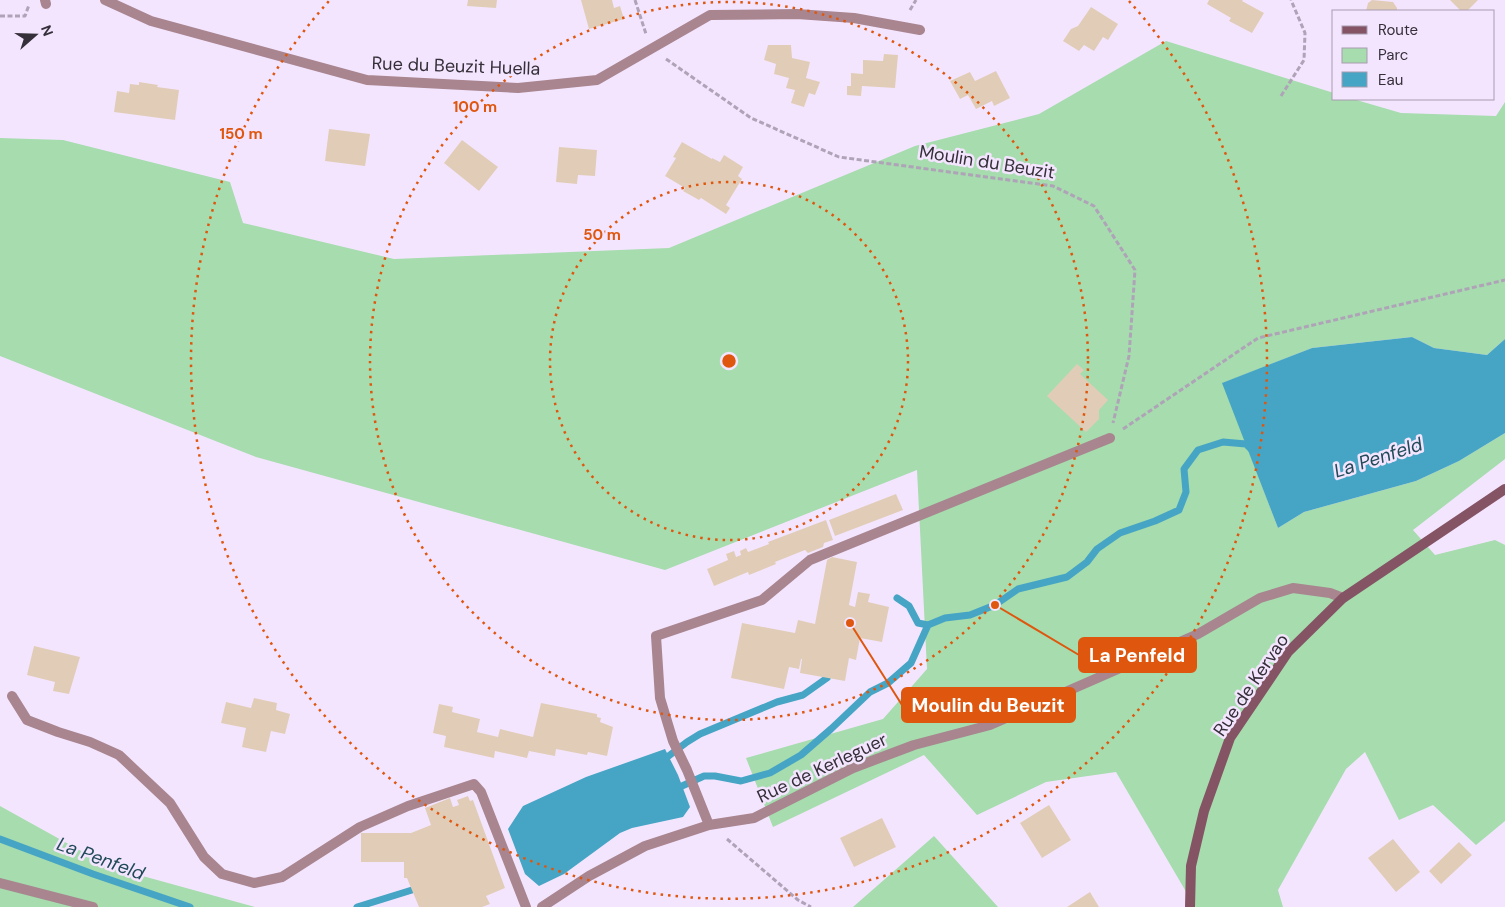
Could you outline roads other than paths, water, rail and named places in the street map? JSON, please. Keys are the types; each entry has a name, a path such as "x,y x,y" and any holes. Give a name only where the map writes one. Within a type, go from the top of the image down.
{"main road":[{"name":"Rue de Kervao","path":"1190,907 1191,866 1199,829 1230,738 1288,652 1342,598 1505,489"}],"street":[{"name":"Rue du Beuzit Huella","path":"105,0 151,21 367,80 518,88 597,80 710,15 797,14 854,18 920,30"},
{"path":"709,824 673,740 660,698 656,636 762,600 810,560 1110,438"},
{"name":"Rue de Kerleguer","path":"542,907 589,876 645,846 709,824 754,818 852,768 914,745 990,725 1198,634 1260,598 1293,588 1330,593 1342,598"},
{"path":"12,696 28,720 119,754 170,803 204,857 222,874 254,883 282,877 360,827 408,806 474,784 481,792 526,907"},
{"path":"0,883 93,907"}],"water":[{"path":"1412,337 1434,348 1487,355 1505,339 1505,433 1459,461 1416,481 1304,512 1278,528 1222,383 1312,348"},
{"path":"665,749 678,775 690,807 683,817 632,828 620,833 564,874 539,886 525,874 508,829 523,806 586,777"}],"waterway":[{"name":"La Penfeld","path":"674,787 682,786 704,776 741,781 770,773 801,755 870,692 888,683 911,663 928,625 945,618 970,615 995,605 1018,589 1067,577 1087,562 1097,549 1120,533 1155,521 1179,510 1186,492 1184,469 1198,450 1223,442 1246,444 1252,450"},
{"name":"La Penfeld","path":"897,598 909,606 918,623 928,625"},
{"name":"La Penfeld","path":"662,761 700,734 777,702 803,695 827,678"},
{"name":"La Penfeld","path":"0,839 93,874 190,907"},
{"name":"La Penfeld","path":"357,907 412,890"}],"place":[{"name":"La Penfeld","path":"995,605"},
{"name":"Moulin du Beuzit","path":"850,623"}]}
